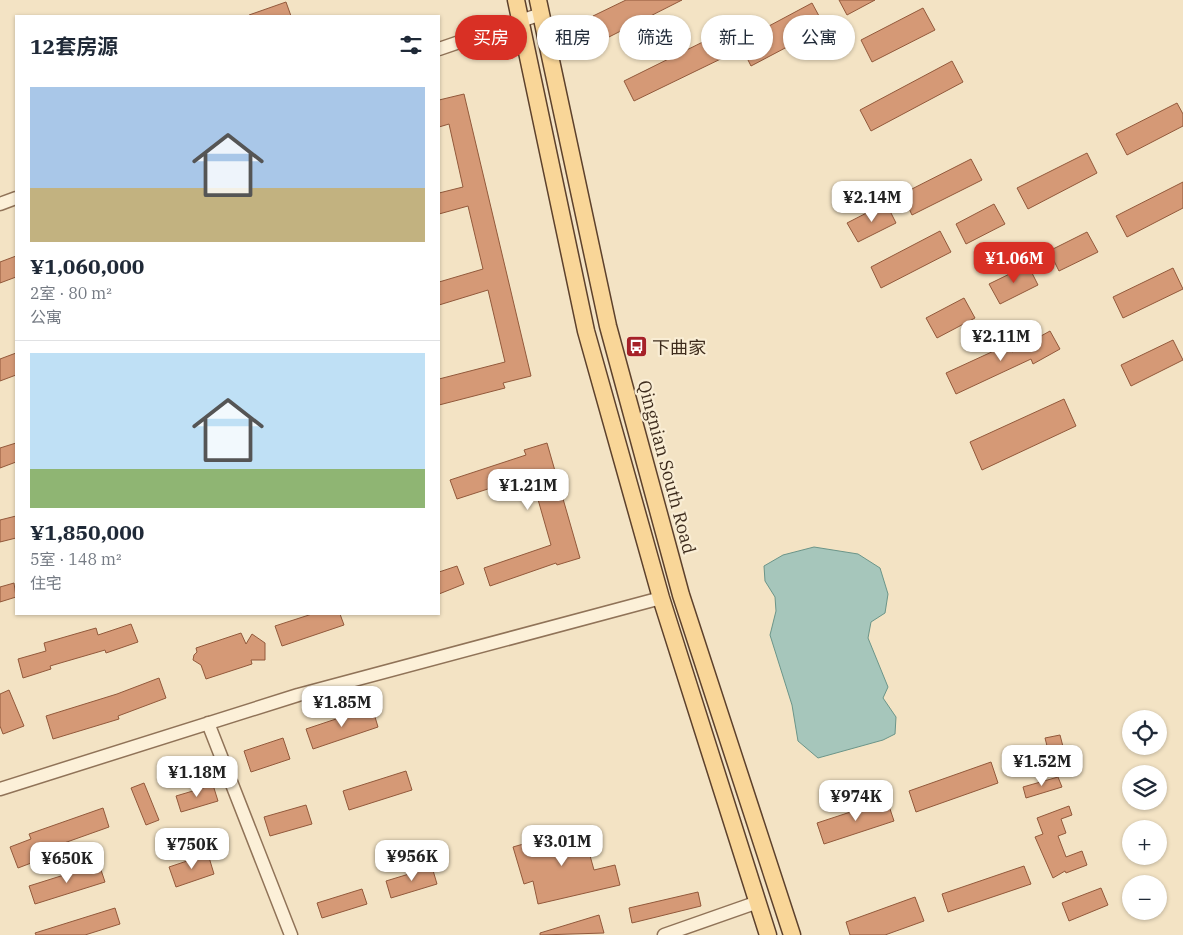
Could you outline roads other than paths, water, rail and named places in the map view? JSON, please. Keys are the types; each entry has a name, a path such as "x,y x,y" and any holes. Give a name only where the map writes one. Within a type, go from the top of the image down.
{"main road":[{"path":"516,0 519,15"},
{"name":"Qingnian South Road","path":"540,7 608,326 681,595 792,935"},
{"path":"527,54 586,331 661,598 768,935"}],"street":[{"path":"527,16 540,7"},
{"path":"440,50 455,44"},
{"path":"0,204 15,198"},
{"path":"0,789 298,695 661,598"},
{"path":"208,723 291,935"},
{"path":"664,935 758,902"}],"water":[{"path":"814,547 858,554 880,568 888,594 885,613 871,622 868,638 888,687 883,698 896,717 895,734 883,740 818,758 798,741 792,705 770,635 776,611 775,597 765,581 764,566 783,555"}],"place":[{"name":"下曲家","path":"636,347"}]}
